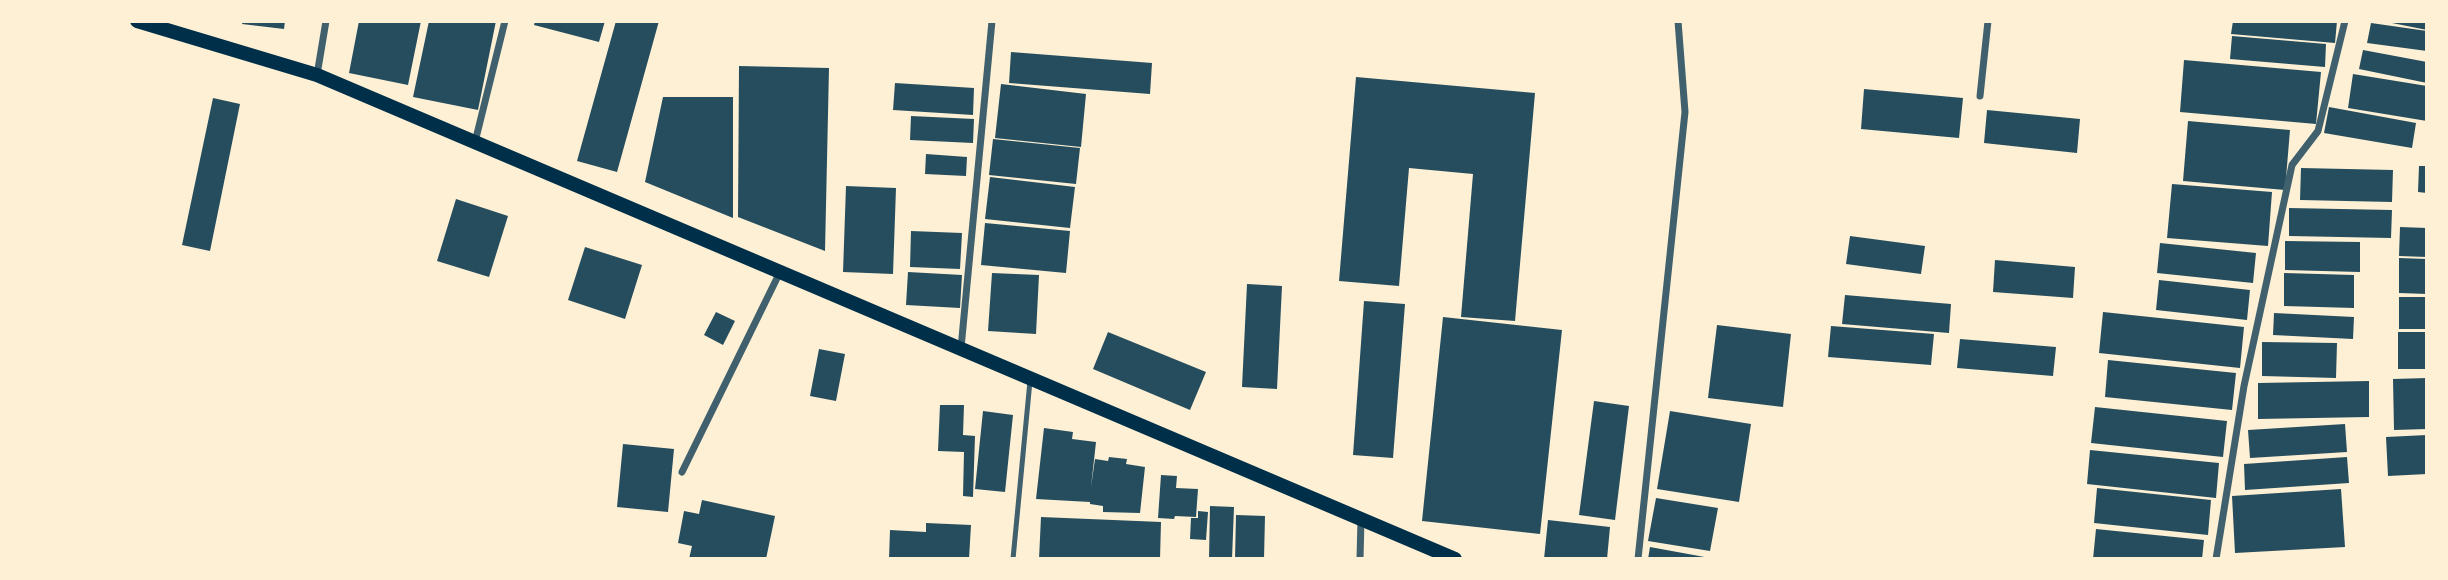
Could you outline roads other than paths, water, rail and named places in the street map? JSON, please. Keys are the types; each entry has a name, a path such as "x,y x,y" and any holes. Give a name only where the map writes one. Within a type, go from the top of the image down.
{"main road":[{"path":"138,21 317,75 1455,559"}],"street":[{"path":"317,75 326,21"},
{"path":"474,143 505,21"},
{"path":"961,349 992,21"},
{"path":"1638,559 1685,112 1678,21"},
{"path":"1980,96 1988,21"},
{"path":"2216,559 2244,386 2292,165 2318,131 2345,21"},
{"path":"682,472 780,272"},
{"path":"1360,559 1361,519"}],"lane":[{"path":"1013,559 1031,378"}]}
